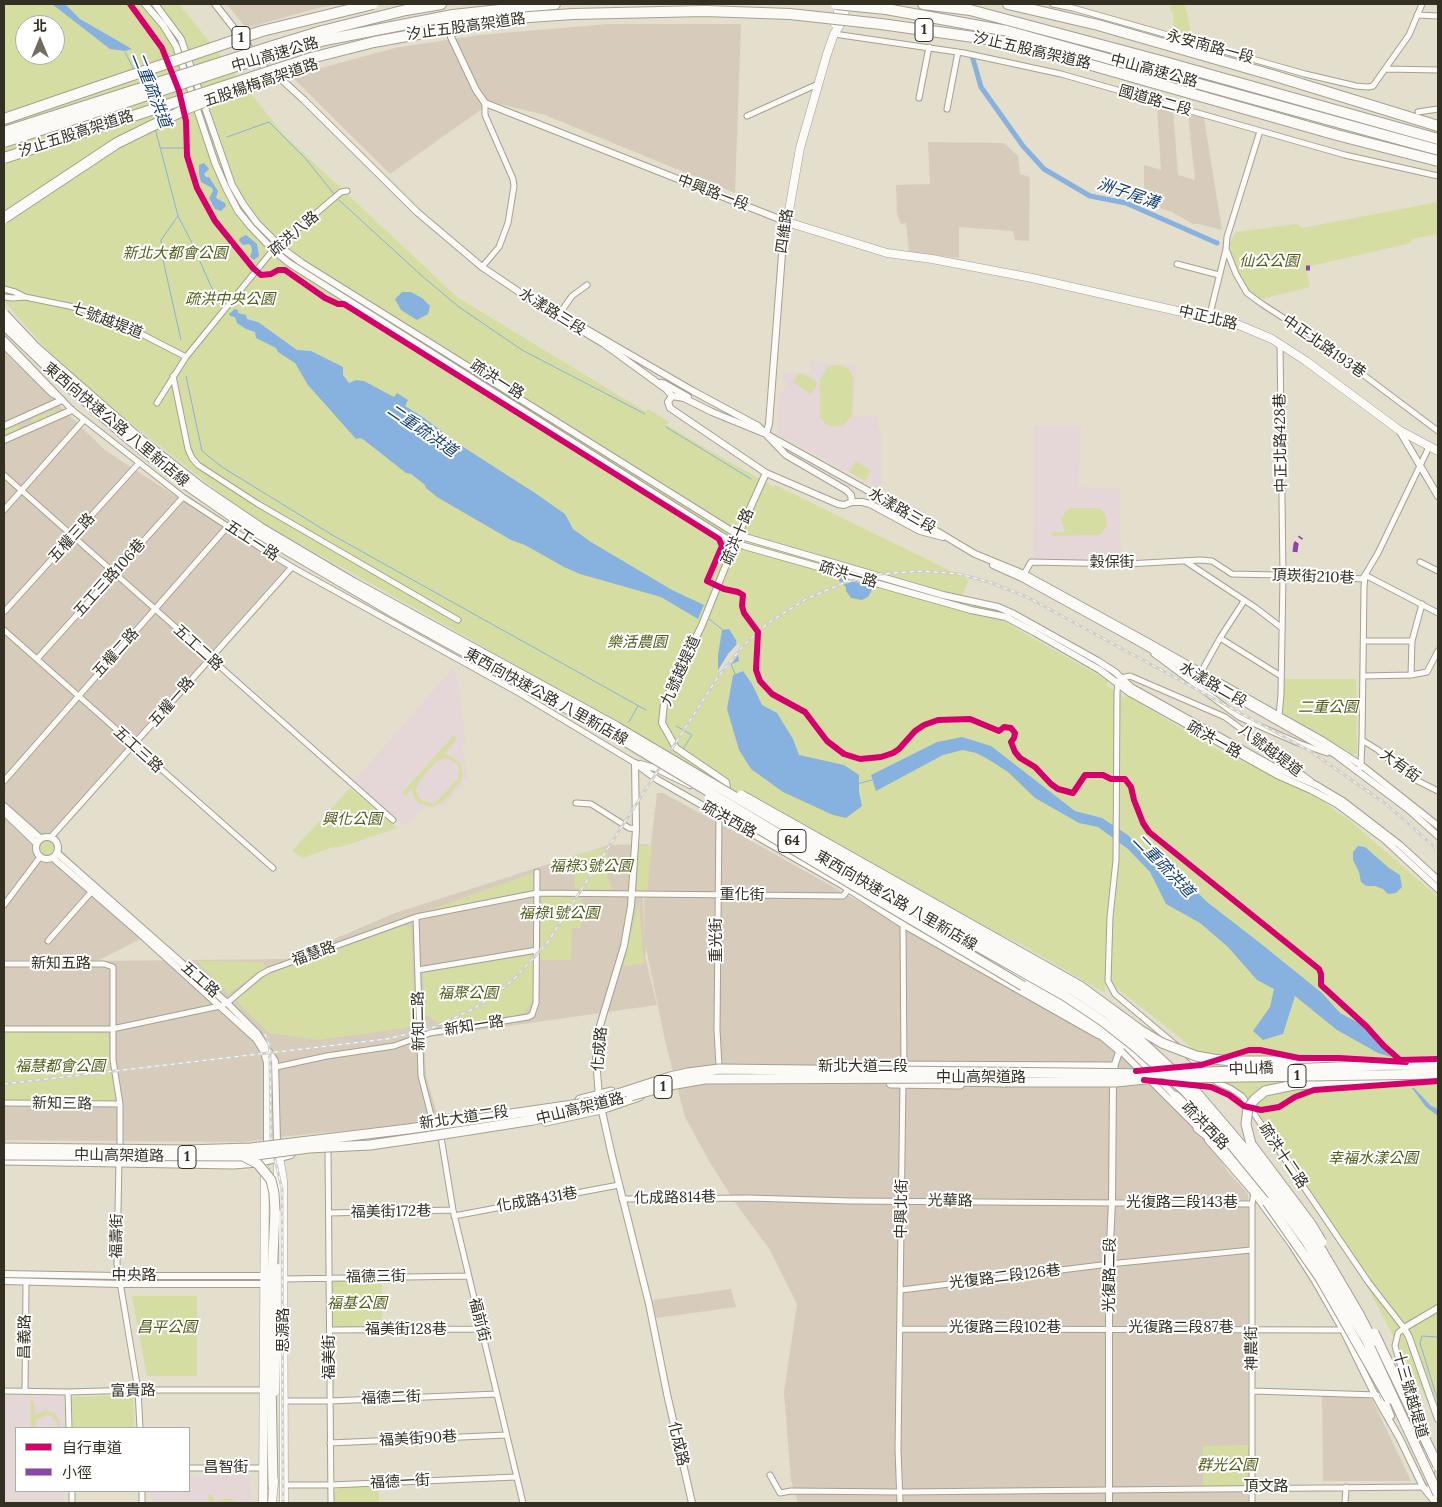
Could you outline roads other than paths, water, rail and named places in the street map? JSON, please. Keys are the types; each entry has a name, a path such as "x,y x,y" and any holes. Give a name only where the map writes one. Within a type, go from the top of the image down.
{"highway":[{"name":"1","path":"4,119 262,31 373,4"},
{"name":"中山高速公路","path":"4,142 406,10 440,4"},
{"name":"中山高速公路","path":"4,132 273,46 453,15 555,4"},
{"name":"中山高速公路","path":"838,4 886,9 1007,31 1438,150"},
{"name":"中山高速公路","path":"923,4 970,10 1161,61 1438,139"},
{"path":"1008,4 1098,26 1272,74 1438,126"},
{"name":"汐止五股高架道路","path":"4,158 311,58 395,38 529,17 573,14 714,11 790,14 881,24 1002,41 1337,135 1438,161"},
{"name":"五股楊梅高架道路","path":"4,218 117,143 172,116 237,89 395,38"},
{"name":"1","path":"4,114 58,96 112,82"}],"main road":[{"name":"四維路","path":"787,222 800,148 834,34 838,4"},
{"name":"四維路","path":"834,34 851,5"},
{"name":"中興路一段","path":"787,222 887,253 946,261"},
{"name":"中正北路","path":"946,261 1077,287 1209,318 1257,332 1306,361 1398,430 1438,451"},
{"name":"東西向快速公路 八里新店線","path":"4,314 36,348 98,403 174,467 222,502 354,583 671,759 897,893 1071,989 1107,1013 1140,1040 1197,1093 1260,1167 1317,1244 1342,1284 1372,1339 1438,1480"},
{"name":"東西向快速公路 八里新店線","path":"4,325 54,374 131,441 185,484 227,514 339,582 588,720 779,834 1064,996 1101,1020 1134,1045 1185,1092 1212,1121 1274,1197 1316,1257 1375,1357 1433,1494"},
{"path":"508,667 534,676 600,711 680,760 1080,986 1140,1030 1178,1050 1196,1056 1231,1061 1332,1062 1391,1066"},
{"path":"671,769 725,809 1088,1023 1121,1046"},
{"path":"844,853 916,905 1078,1000 1121,1046"},
{"name":"中山橋","path":"1155,1076 1391,1066 1438,1066"},
{"name":"新北大道二段","path":"277,1144 596,1098 673,1073 702,1067 917,1067"},
{"path":"917,1067 1120,1070 1155,1076"},
{"name":"1","path":"917,1067 1113,1067"},
{"name":"中山高架道路","path":"4,1150 251,1148 408,1129 596,1098 670,1077 719,1069 1155,1076"},
{"path":"646,1094 666,1084 700,1076 856,1074 962,1078"},
{"path":"915,1082 1116,1082 1155,1076"},
{"name":"中山橋","path":"1155,1076 1438,1076"},
{"name":"中山高架道路","path":"4,1150 249,1156 324,1147 370,1145 577,1112 670,1084 694,1080 1155,1076"},
{"path":"1438,1076 1284,1087 1265,1091 1248,1108 1246,1114 1246,1124 1251,1144 1311,1224 1368,1321 1438,1466"},
{"name":"新北大道二段","path":"279,1156 377,1146 560,1119 601,1109 646,1094 699,1082 915,1082"},
{"name":"1","path":"915,1082 926,1084 1113,1085"},
{"path":"1175,1096 1215,1127 1252,1163 1303,1229 1377,1340"},
{"path":"266,1152 277,1144 352,1141 445,1130 550,1113 596,1098"},
{"path":"1198,1128 1218,1144 1267,1202 1320,1278 1388,1397 1414,1454 1438,1498"},
{"name":"思源路","path":"277,1144 283,1180 284,1503"},
{"name":"1","path":"4,1150 119,1154 266,1152"},
{"path":"186,1150 234,1154 248,1158 262,1168 273,1186 275,1211 270,1370 273,1486"},
{"path":"266,1152 279,1156"},
{"name":"思源路","path":"263,1503 262,1390 264,1373 266,1152"},
{"name":"1","path":"4,1160 119,1154"},
{"name":"思源路","path":"272,1503 279,1156"},
{"name":"思源路","path":"264,1373 267,1392 267,1473 272,1503"}],"street":[{"name":"疏洪一路","path":"146,4 163,25 176,46 215,163 226,188 242,216 272,250 304,273 726,538 737,539 943,595 1006,610 1115,672 1130,693 1277,775 1337,804 1384,839 1438,889"},
{"name":"疏洪一路","path":"156,4 181,38 232,185 257,223 279,245 302,263 737,539"},
{"name":"水漾路三段","path":"215,4 265,68 281,79 304,100 417,212 482,267 534,302 604,344 666,389 672,396 684,398 766,434 949,538"},
{"name":"永安南路一段","path":"1052,4 1073,8 1304,74 1356,86 1373,86 1385,69"},
{"path":"1385,69 1409,35 1422,4"},
{"path":"1418,15 1438,16"},
{"name":"國道路二段","path":"834,34 929,47 1061,74 1345,155 1438,176"},
{"path":"451,37 476,90 485,103 485,115 514,178 508,222 499,247 482,267"},
{"path":"919,98 929,47"},
{"path":"947,109 961,53"},
{"path":"1385,69 1438,70"},
{"path":"747,116 818,84"},
{"name":"中興路一段","path":"485,103 787,222"},
{"path":"1418,112 1438,109"},
{"path":"1209,318 1229,232 1260,131"},
{"name":"疏洪八路","path":"157,403 186,356 223,313 272,250 342,192 347,190"},
{"name":"四維路","path":"766,434 769,424 782,254 787,222"},
{"name":"中正北路193巷","path":"1226,249 1236,274 1247,293 1313,337 1438,431"},
{"path":"1177,264 1219,275"},
{"path":"587,285 572,296 558,316 576,323 693,391 758,426 786,455 846,490 851,495 852,502"},
{"name":"七號越堤道","path":"4,289 25,297 69,306 106,318 186,356"},
{"name":"七號越堤道","path":"4,297 25,297"},
{"name":"五工一路","path":"4,339 72,410 183,497 292,567 458,659 635,763"},
{"name":"中正北路428巷","path":"1279,716 1284,687 1281,676 1283,576 1280,345"},
{"name":"五工一路","path":"4,346 52,394 62,400"},
{"path":"174,376 188,449 198,465 258,504 458,620"},
{"path":"656,382 665,384 692,399 696,404"},
{"path":"672,396 668,402 670,408 766,473 838,504 844,505 852,502 870,504 920,531 949,538"},
{"path":"4,426 62,400"},
{"path":"4,440 72,410"},
{"path":"4,510 84,420"},
{"path":"1398,430 1438,496"},
{"path":"1360,769 1365,575 1378,553 1429,447"},
{"name":"五權三路","path":"4,612 139,463"},
{"name":"疏洪十路","path":"712,602 766,473"},
{"name":"五工二路","path":"4,475 393,820"},
{"name":"五工三路106巷","path":"38,659 183,497"},
{"name":"五權二路","path":"4,781 228,526"},
{"name":"水漾路二段","path":"949,538 975,554 1023,576 1200,674 1360,769 1438,836"},
{"path":"1185,561 1282,628"},
{"name":"頂崁街210巷","path":"1212,561 1232,574 1362,578 1365,575 1438,612"},
{"name":"穀保街","path":"1023,576 1031,562 1127,564 1212,561"},
{"path":"1420,562 1438,571"},
{"name":"五權一路","path":"51,837 292,567"},
{"name":"水漾路二段","path":"1023,576 1140,643 1279,716 1360,769 1438,826"},
{"path":"1200,674 1244,601"},
{"name":"九號越堤道","path":"635,763 655,768 718,798 723,795 727,788 726,782 720,777 676,748 662,723 664,703 712,602"},
{"path":"1411,675 1412,641 1422,604"},
{"name":"五工三路","path":"4,630 273,868"},
{"path":"1220,638 1281,676"},
{"path":"1364,641 1412,641"},
{"name":"八號越堤道","path":"1140,643 1239,717 1298,743 1336,756"},
{"path":"1363,676 1411,675 1427,672 1438,651"},
{"name":"八號越堤道","path":"1120,681 1130,676 1225,717 1316,784"},
{"name":"疏洪一路","path":"1120,681 1276,768 1316,784 1375,825 1438,880"},
{"name":"疏洪十二路","path":"1120,681 1117,692 1116,842 1110,917 1108,981 1110,987 1115,994 1218,1083 1242,1096 1369,1284 1404,1328"},
{"name":"八號越堤道","path":"1225,717 1228,709"},
{"name":"大有街","path":"1362,740 1378,750 1412,778 1438,791"},
{"name":"疏洪西路","path":"635,763 658,780 849,889 902,924 1121,1046 1198,1128 1254,1193 1292,1245 1343,1330 1375,1395 1400,1439"},
{"name":"化成路","path":"635,763 636,828 632,894 624,946 599,1029 596,1059 596,1098 601,1109 649,1304 692,1503"},
{"path":"576,803 591,804 629,828 636,828"},
{"path":"4,806 38,841"},
{"path":"4,812 38,841"},
{"name":"重光街","path":"718,814 717,1030 719,1066"},
{"path":"46,836 51,837 58,843 55,855 45,859 40,857 36,849 38,841 46,836"},
{"name":"五工路","path":"55,855 227,1003 256,1033 272,1056 276,1067 277,1144"},
{"path":"4,905 40,857"},
{"name":"新知一路","path":"276,1067 327,1056 394,1046 430,1033 532,1015 535,1012 536,1003 537,872"},
{"path":"48,941 94,889"},
{"name":"五工路","path":"94,889 256,1039 266,1058 268,1068 266,1152"},
{"name":"疏洪西路","path":"849,889 906,916 1066,1003 1093,1020 1175,1096 1222,1143 1250,1174 1295,1234 1346,1316 1366,1354 1400,1439 1423,1487 1433,1494 1436,1503"},
{"name":"重化街","path":"632,894 844,896 849,889"},
{"name":"福慧路","path":"4,1029 112,1029 220,1006 227,1003 260,975 269,970 416,917 536,893 632,894"},
{"name":"中興北街","path":"900,1503 898,1449 904,1067 902,924 906,916"},
{"name":"新知二路","path":"416,917 421,1076 433,1123"},
{"path":"418,970 536,950"},
{"name":"新知五路","path":"4,964 107,964 113,967 114,972"},
{"name":"福壽街","path":"114,972 112,1029 114,1067 120,1104 117,1264 138,1390 140,1427"},
{"name":"光復路二段","path":"1109,1503 1109,1264 1112,1202 1113,1067 1121,1046"},
{"name":"新知三路","path":"4,1103 120,1104"},
{"name":"福前街","path":"440,1137 453,1213 523,1503"},
{"name":"福美街","path":"328,1150 331,1503"},
{"name":"化成路431巷","path":"453,1213 619,1185"},
{"name":"神農街","path":"1252,1503 1253,1391 1251,1329 1252,1204 1254,1193"},
{"name":"光華路","path":"728,1198 851,1201 1112,1202"},
{"name":"化成路814巷","path":"622,1199 728,1198"},
{"name":"光復路二段143巷","path":"1112,1202 1252,1204"},
{"name":"福美街172巷","path":"329,1213 453,1213"},
{"name":"光復路二段126巷","path":"901,1290 1109,1264 1252,1250"},
{"name":"中央路","path":"4,1274 119,1280"},
{"name":"福德三街","path":"284,1279 468,1276"},
{"name":"中央路","path":"4,1281 264,1280"},
{"name":"昌義路","path":"25,1391 26,1282"},
{"path":"1438,1308 1404,1328 1409,1337 1438,1419"},
{"name":"光復路二段102巷","path":"901,1328 1109,1328"},
{"name":"光復路二段87巷","path":"1109,1328 1343,1330"},
{"name":"十三號越堤道","path":"1404,1328 1398,1334 1395,1346 1432,1470 1433,1494"},
{"name":"福美街128巷","path":"330,1330 482,1330"},
{"name":"富貴路","path":"4,1391 262,1390"},
{"path":"1253,1391 1382,1395"},
{"path":"68,1392 69,1427"},
{"name":"福德二街","path":"284,1401 330,1401 497,1394"},
{"name":"福美街90巷","path":"330,1443 506,1435"},
{"name":"昌智街","path":"190,1468 262,1468"},
{"name":"頂文路","path":"770,1475 780,1493 791,1491 900,1492 1252,1487 1423,1487"},
{"name":"福德一街","path":"284,1485 330,1485 516,1477"},
{"path":"1345,1503 1346,1487"},
{"path":"1430,1503 1433,1494"}],"water":[{"path":"52,4 65,4 80,19 132,49 125,51 110,49"},
{"path":"204,163 209,169 204,174 206,177 209,177 218,191 216,198 225,203 226,206 221,211 215,209 209,198 213,191 212,188 201,182 199,165"},
{"path":"246,235 257,244 259,256 254,260 250,257 251,246 249,244 243,245 239,241 240,238"},
{"path":"402,292 411,292 422,298 430,306 428,314 417,320 401,310 395,299"},
{"path":"235,309 238,310 238,313 246,315 247,319 258,322 297,350 311,351 343,367 343,375 349,383 356,380 364,381 394,397 397,393 408,400 405,406 457,443 565,514 573,529 591,542 672,590 704,605 698,619 661,597 580,574 564,567 525,545 511,540 437,497 411,474 406,473 364,440 356,439 308,385 295,363 278,352 276,348 256,338 255,332 246,329 237,323 235,317 230,316 229,314"},
{"path":"840,577 873,588 868,597 862,600 851,598 846,591 846,587 839,581"},
{"path":"729,629 736,640 739,661 718,670 722,630"},
{"path":"743,671 752,684 762,705 777,713 793,739 799,755 844,765 859,775 859,792 862,806 846,818 833,815 783,792 751,769 739,750 727,709 733,675"},
{"path":"962,737 991,746 1075,811 1102,818 1128,835 1161,873 1194,889 1207,902 1322,993 1340,1013 1359,1023 1391,1057 1378,1053 1337,1030 1295,996 1283,1034 1263,1040 1253,1031 1270,1007 1274,989 1257,980 1228,947 1200,923 1166,904 1150,872 1128,849 1098,827 1079,823 1035,798 1008,772 986,758 963,750 943,755 876,791 871,775 937,742"},
{"path":"1358,846 1365,847 1400,875 1402,887 1396,893 1388,894 1383,889 1375,886 1366,886 1361,882 1359,872 1353,860 1353,852"},
{"path":"1412,1088 1431,1106 1436,1108 1438,1116 1426,1107"}],"waterway":[{"name":"二重疏洪道","path":"125,52 134,70"},
{"name":"洲子尾溝","path":"973,59 981,87 1023,146 1044,169 1090,196 1126,203 1217,243"},
{"path":"227,137 269,122 306,159 334,194"},
{"name":"二重疏洪道","path":"155,128 178,216 218,302 223,308"},
{"path":"161,148 183,148"},
{"path":"339,200 459,307 522,350 645,414"},
{"name":"二重疏洪道","path":"178,216 161,240 163,260 181,340"},
{"path":"186,376 202,451 222,467 334,536 646,710"},
{"path":"666,427 751,479"},
{"name":"二重疏洪道","path":"709,619 724,631"},
{"name":"二重疏洪道","path":"731,664 735,674"},
{"path":"629,722 638,706"},
{"path":"676,726 692,735 683,749"},
{"name":"二重疏洪道","path":"857,784 872,780"},
{"path":"1438,1337 1422,1336 1420,1343 1438,1401"}],"tunnel":[{"path":"437,4 449,31"}],"railway":[{"path":"4,1084 387,1039 432,1028 473,1009 514,979 547,943 718,677 744,645 768,623 806,599 846,582 880,574 922,571 959,574 989,582 1027,597 1310,751 1386,804 1438,850"},
{"path":"265,1034 270,1054 271,1143 282,1189 283,1503"}],"park label":[{"name":"新北大都會公園","path":"175,254"},
{"name":"仙公公園","path":"1269,262"},
{"name":"疏洪中央公園","path":"230,300"},
{"name":"樂活農園","path":"637,643"},
{"name":"二重公園","path":"1328,708"},
{"name":"興化公園","path":"352,820"},
{"name":"福祿3號公園","path":"591,867"},
{"name":"福祿1號公園","path":"559,914"},
{"name":"福聚公園","path":"468,994"},
{"name":"福慧都會公園","path":"60,1067"},
{"name":"幸福水漾公園","path":"1373,1159"},
{"name":"福基公園","path":"357,1304"},
{"name":"昌平公園","path":"167,1328"},
{"name":"群光公園","path":"1227,1466"}]}
